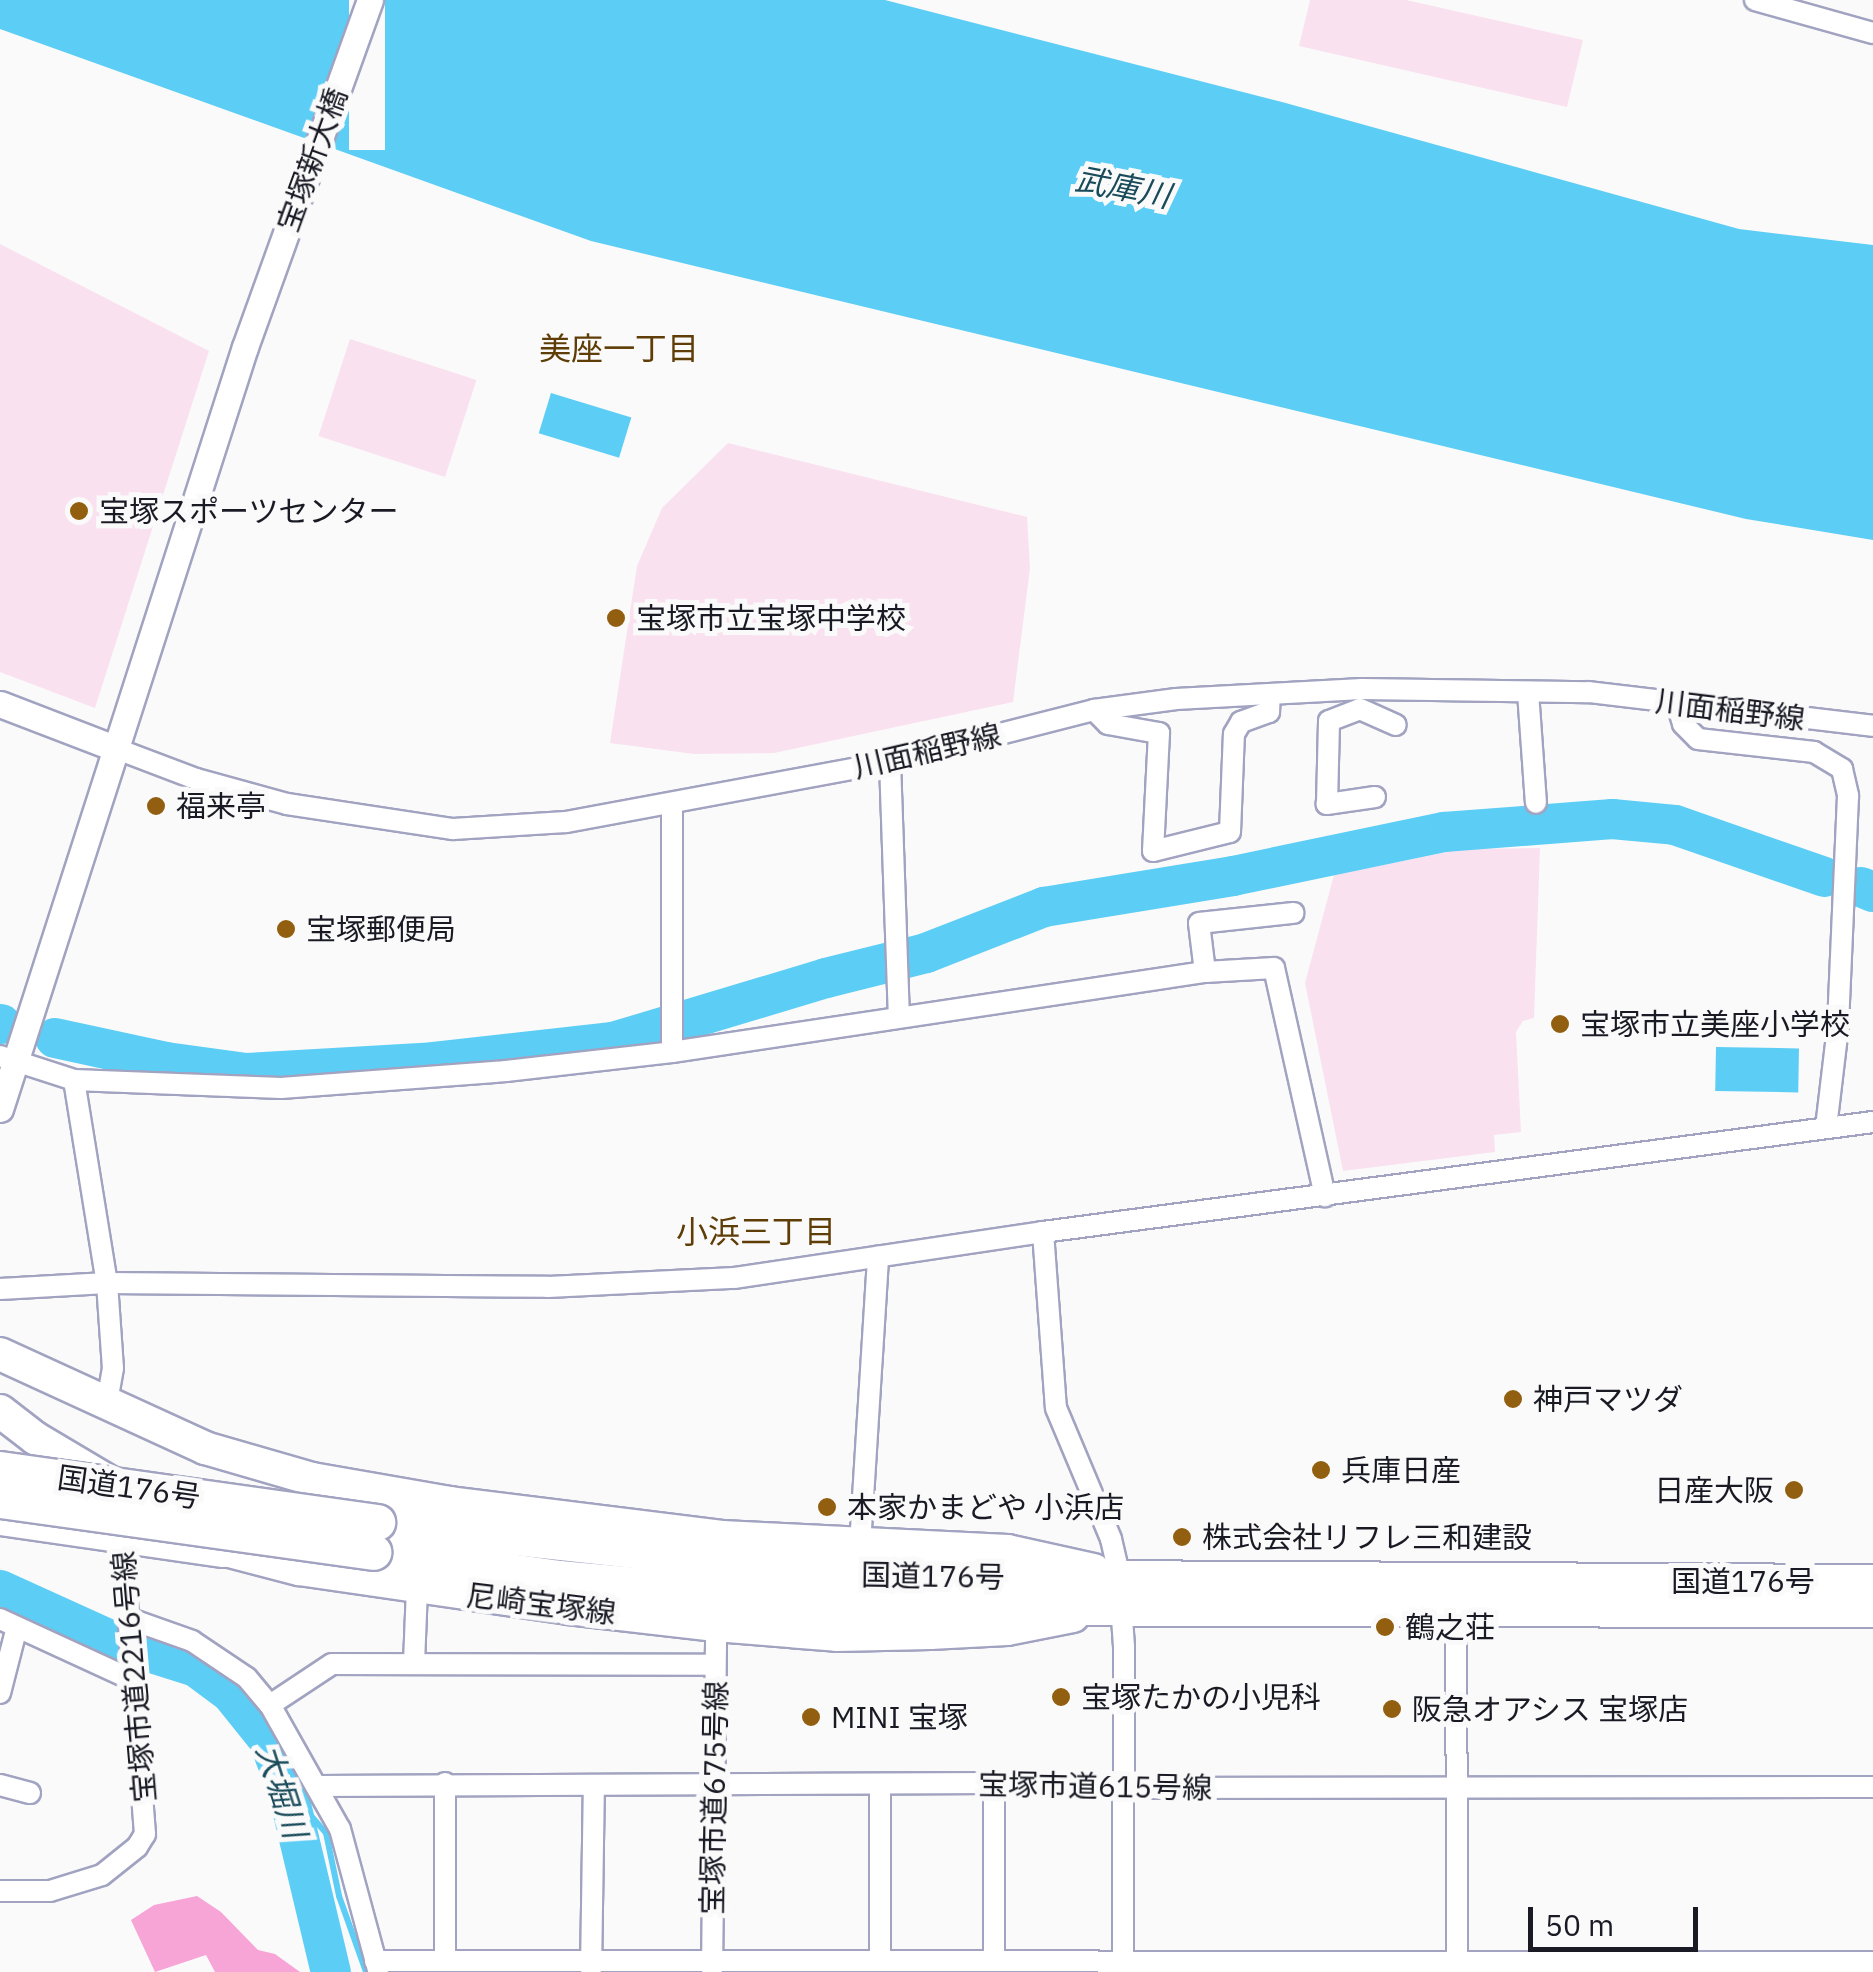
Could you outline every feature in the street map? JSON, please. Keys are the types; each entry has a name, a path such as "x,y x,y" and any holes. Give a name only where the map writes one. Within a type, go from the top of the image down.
{"highway":[{"name":"国道176号","path":"0,1468 375,1537 559,1578 882,1606 1120,1591 1873,1582"},
{"name":"国道176号","path":"0,1500 375,1537"},
{"path":"0,1518 222,1549"},
{"name":"国道176号","path":"1120,1591 1456,1606 1873,1609"}],"main road":[{"path":"0,1354 106,1406 205,1448 312,1479 450,1502 722,1537 1008,1550 1120,1591"},
{"name":"尼崎宝塚線","path":"0,1411 35,1438 222,1549 299,1569 716,1625 837,1634 1007,1629 1120,1591"}],"street":[{"name":"宝塚新大橋","path":"0,1109 8,1058 117,749 254,320 370,0"},
{"path":"1755,0 1873,32"},
{"path":"1528,692 1536,804"},
{"name":"川面稲野線","path":"0,704 117,749 271,800 368,820 452,829 566,822 890,762 1094,710 1270,694 1361,699 1589,692 1873,726"},
{"path":"1094,710 1108,724 1159,733 1154,851 1230,832 1234,734 1241,722 1269,712 1270,694"},
{"path":"1375,798 1326,804 1328,721 1361,699 1396,725"},
{"path":"1676,704 1683,724 1698,739 1814,752 1842,770 1848,796 1838,1026 1826,1127"},
{"path":"890,762 899,1016"},
{"path":"672,802 672,1052"},
{"path":"1205,972 1199,923 1293,913"},
{"path":"8,1058 74,1080 282,1088 506,1071 672,1052 1205,972 1274,968 1325,1196"},
{"path":"74,1080 107,1283 112,1368 106,1406"},
{"path":"0,1289 107,1283 548,1287 735,1278 1043,1232 1873,1122"},
{"path":"1043,1232 1056,1408 1110,1539 1120,1591 1123,1967"},
{"path":"860,1544 878,1257"},
{"name":"宝塚市道2216号線","path":"0,1891 50,1891 102,1874 137,1847 146,1822 122,1536"},
{"path":"414,1663 417,1587"},
{"path":"1456,1606 1457,1966"},
{"path":"0,1694 9,1623 134,1673"},
{"path":"131,1624 192,1641 247,1678 270,1706 340,1829 377,1966 445,1960 591,1966 849,1966 880,1960 994,1961 1023,1966 1601,1968 1873,1962"},
{"name":"宝塚市道675号線","path":"712,1965 716,1625"},
{"path":"270,1706 332,1664 715,1665"},
{"path":"445,1783 445,1960"},
{"path":"994,1783 994,1961"},
{"name":"宝塚市道615号線","path":"317,1786 994,1783 1122,1788 1873,1788"},
{"path":"880,1784 880,1960"},
{"path":"0,1785 30,1793"},
{"path":"591,1966 594,1785"}],"shaded area":[{"path":"1310,0 1406,0 1583,40 1567,107 1299,46"},
{"name":"宝塚スポーツセンター","path":"0,244 209,351 95,708 0,672"},
{"path":"350,339 476,380 445,477 318,436"},
{"path":"728,443 1027,517 1030,568 1013,702 774,753 694,754 610,743 637,566 662,508"},
{"path":"1540,848 1534,1018 1523,1021 1516,1032 1521,1132 1494,1135 1495,1152 1343,1171 1305,983 1334,875 1462,849"},
{"path":"197,1896 221,1912 258,1950 275,1954 300,1972 215,1972 206,1955 155,1972 131,1920 154,1905"}],"water":[{"name":"武庫川","path":"0,0 885,0 1282,102 1739,229 1873,245 1873,540 1746,519 591,241 0,29"},
{"path":"551,393 631,418 619,458 539,433"},
{"path":"1716,1047 1799,1048 1798,1092 1715,1091"}],"pier":[{"path":"349,0 385,0 385,150 349,150"}],"waterway":[{"path":"55,1038 166,1062 246,1073 434,1062 613,1042 826,978 926,953 1044,907 1233,876 1444,832 1612,819 1675,825 1824,877"},
{"path":"1861,887 1873,892"},
{"name":"大堀川","path":"0,1590 110,1640 196,1667 231,1693 268,1739 287,1788 331,1972"},
{"path":"287,1788 326,1833 339,1896 366,1972"}],"place":[{"name":"宝塚スポーツセンター","path":"79,511"},
{"name":"宝塚市立宝塚中学校","path":"616,618"},
{"name":"福来亭","path":"156,806"},
{"name":"宝塚郵便局","path":"286,929"},
{"name":"宝塚市立美座小学校","path":"1560,1024"},
{"name":"神戸マツダ","path":"1513,1399"},
{"name":"兵庫日産","path":"1321,1470"},
{"name":"日産大阪","path":"1794,1490"},
{"name":"本家かまどや 小浜店","path":"827,1507"},
{"name":"株式会社リフレ三和建設","path":"1182,1537"},
{"name":"鶴之荘","path":"1385,1627"},
{"name":"宝塚たかの小児科","path":"1061,1697"},
{"name":"阪急オアシス 宝塚店","path":"1392,1709"},
{"name":"MINI 宝塚","path":"811,1717"}],"district":[{"name":"美座一丁目","path":"619,348"},
{"name":"小浜三丁目","path":"756,1231"}]}
